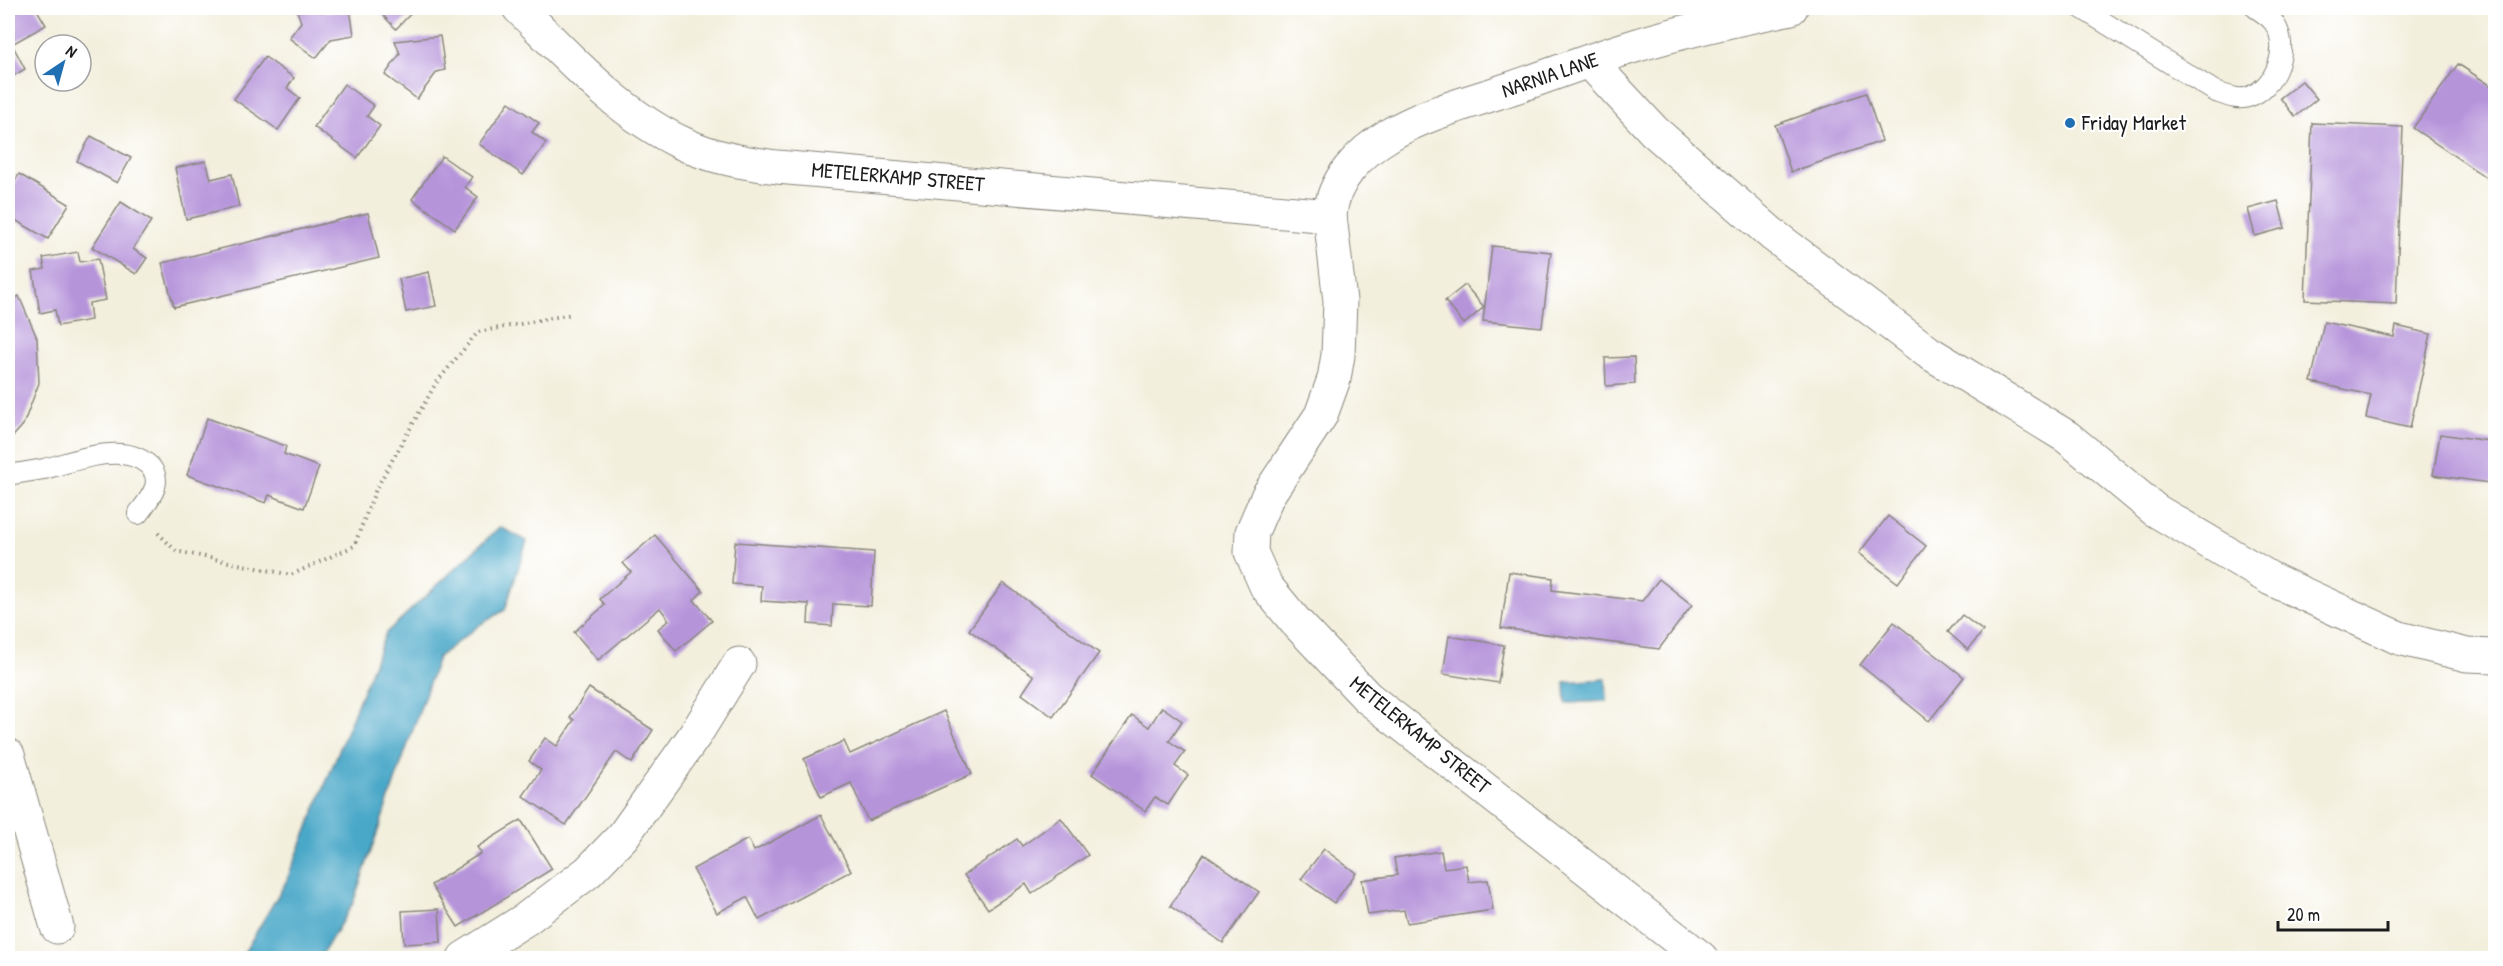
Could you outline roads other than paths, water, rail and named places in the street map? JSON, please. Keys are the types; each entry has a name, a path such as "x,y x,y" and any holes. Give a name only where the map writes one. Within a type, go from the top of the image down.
{"street":[{"name":"METELERKAMP STREET","path":"519,8 591,79 633,115 686,145 719,156 777,166 1332,203 1340,301 1338,355 1334,380 1321,415 1268,495 1252,532 1251,552 1266,586 1295,621 1367,697 1701,958"},
{"name":"NARNIA LANE","path":"1332,203 1363,155 1388,136 1426,118 1628,48 1696,29 1791,8"},
{"path":"1590,62 1654,131 1773,235 1928,352 2067,437 2155,510 2271,579 2399,638 2467,655 2496,656"},
{"path":"464,958 526,919 579,879 623,836 694,735 739,664"},
{"path":"8,755 57,927"}],"lane":[{"path":"2081,8 2216,92 2237,99 2247,98 2267,84 2276,71 2282,48 2273,21 2256,8"},
{"path":"8,475 40,470 93,456 121,454 140,458 149,464 156,476 155,486 138,514"}],"water":[{"path":"500,527 527,541 505,610 481,624 438,657 353,903 320,958 241,958 286,882 386,633"},
{"path":"1606,679 1607,701 1566,703 1565,682"}],"place":[{"name":"Friday Market","path":"2070,123"}]}
